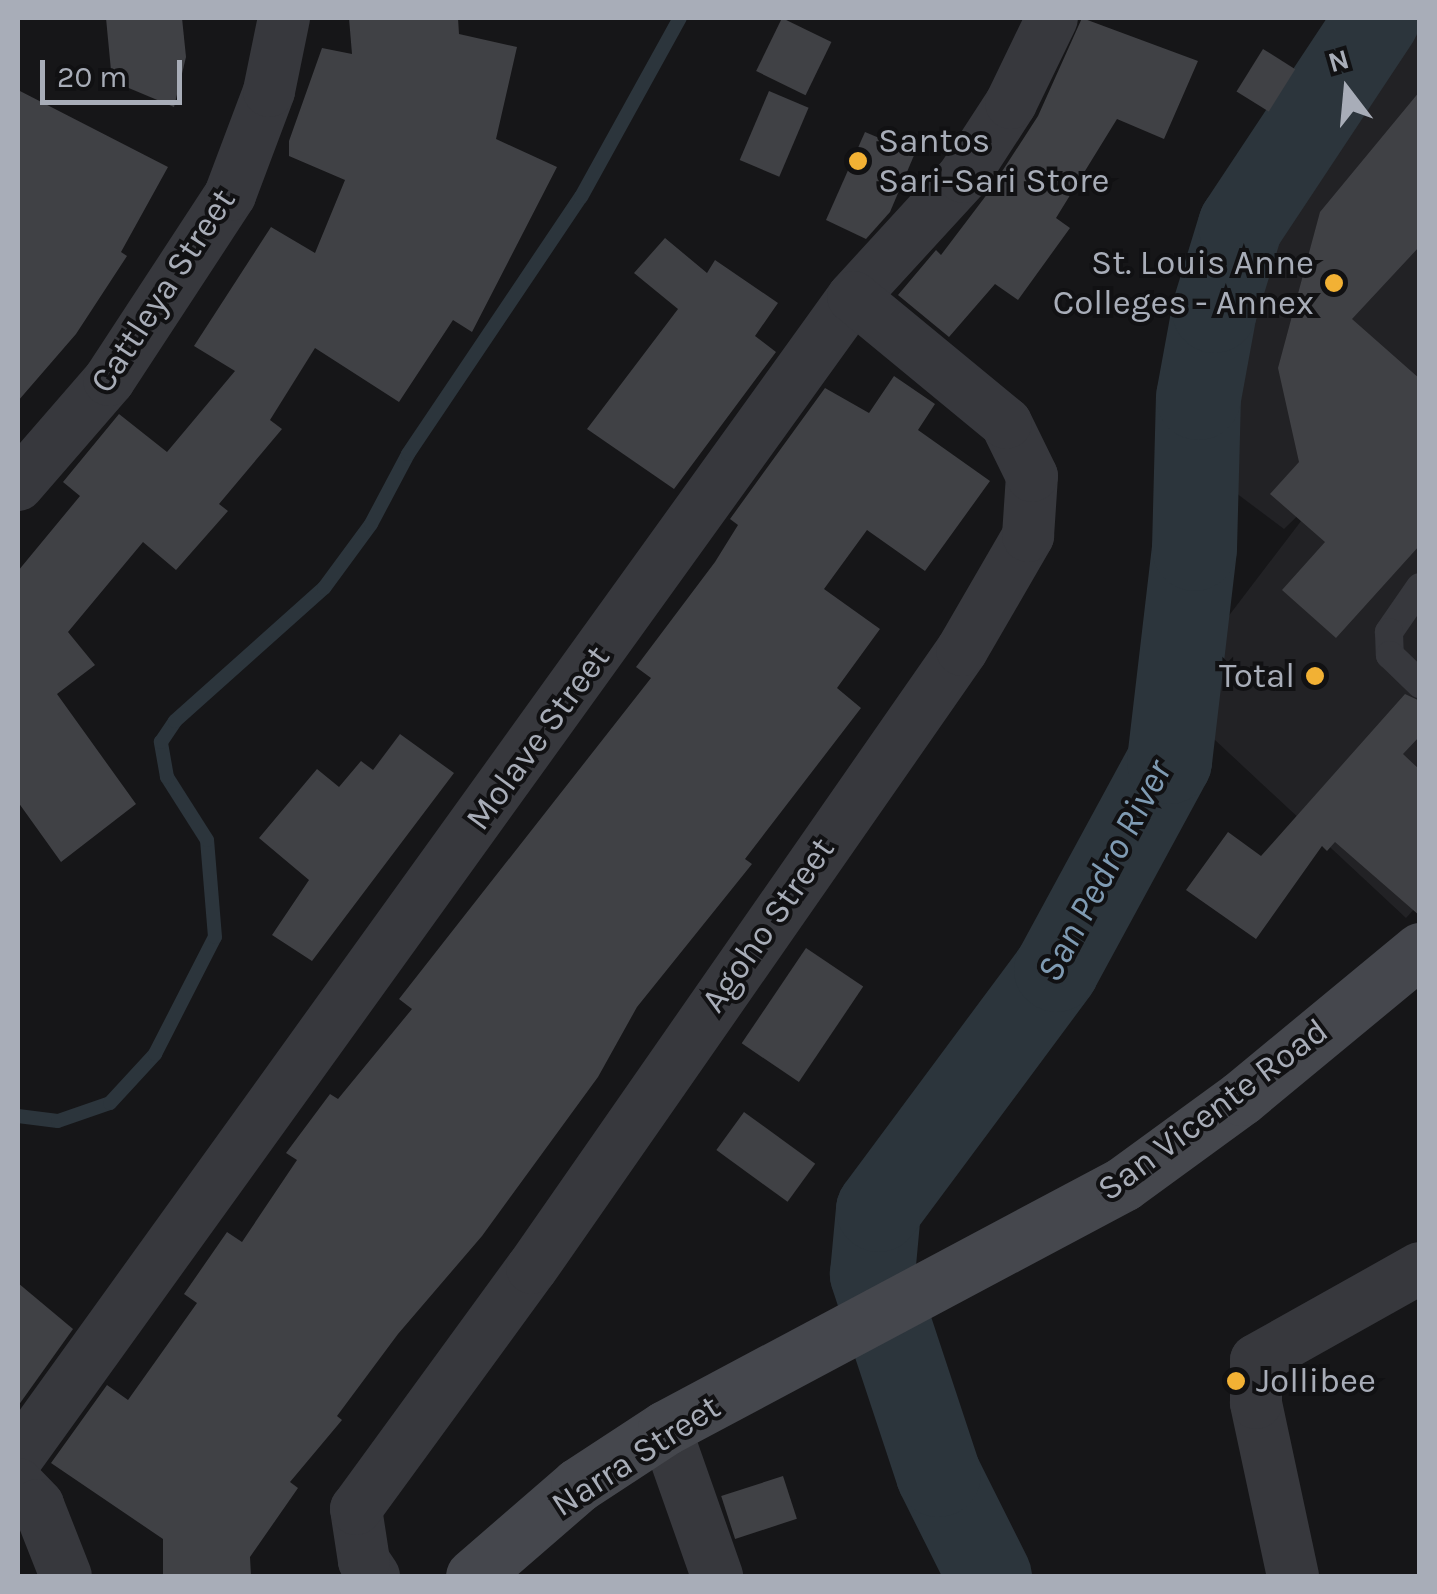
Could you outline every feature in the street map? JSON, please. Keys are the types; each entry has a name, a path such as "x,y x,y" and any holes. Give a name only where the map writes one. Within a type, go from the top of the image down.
{"main road":[{"name":"San Vicente Road","path":"758,1380 1123,1184 1241,1098 1420,950"},
{"name":"Narra Street","path":"472,1576 578,1485 665,1428 758,1380"}],"street":[{"name":"Cattleya Street","path":"18,485 110,380 230,194 269,91 284,18"},
{"name":"Molave Street","path":"18,1457 854,297 963,177 1011,103 1052,18"},
{"name":"Agoho Street","path":"374,1576 364,1561 356,1509 921,709 1028,536 1032,476 1006,422 854,297"},
{"path":"1293,1576 1256,1403 1256,1360 1420,1268"},
{"path":"665,1428 717,1576"},
{"path":"18,1484 38,1506 66,1576"}],"lane":[{"path":"1420,586 1389,632 1390,655 1420,684"}],"shaded area":[{"path":"1419,18 1419,904 1406,918 1201,727 1221,626 1327,487 1284,529 1236,493 1229,363 1269,204"}],"building":[{"path":"106,18 182,18 186,57 174,107 112,81"},
{"path":"349,18 458,18 459,34 517,47 496,139 557,167 472,332 453,320 399,402 315,348 270,420 282,429 219,504 228,511 176,570 143,542 68,632 95,665 57,694 136,804 61,862 18,802 18,571 80,496 63,482 119,414 167,452 235,371 194,346 271,227 315,253 345,180 289,156 289,141 322,48 352,54"},
{"path":"782,18 831,42 806,95 756,71"},
{"path":"1082,18 1198,61 1164,139 1117,119 1056,218 1070,228 1018,300 995,284 949,337 898,295 936,250 941,255 988,193 1038,116"},
{"path":"1263,49 1295,69 1269,112 1237,91"},
{"path":"18,90 168,167 121,252 127,256 76,334 18,401"},
{"path":"769,91 809,108 779,177 740,160"},
{"path":"1420,91 1420,246 1352,319 1420,379 1420,545 1336,638 1282,590 1325,542 1270,494 1299,462 1278,368 1320,212"},
{"path":"865,132 915,153 890,212 866,239 826,220"},
{"path":"665,238 707,273 715,260 778,303 755,336 776,352 674,489 587,429 678,309 634,273"},
{"path":"894,376 935,404 918,430 990,481 925,571 867,530 824,589 880,629 837,688 861,708 745,859 752,864 637,1007 598,1077 482,1236 398,1334 337,1416 342,1420 290,1482 298,1488 250,1557 251,1576 163,1576 163,1539 51,1463 107,1385 128,1400 197,1303 184,1294 227,1232 242,1242 297,1160 286,1153 330,1094 338,1099 412,1009 399,999 651,678 636,667 715,562 738,525 730,519 825,388 869,413"},
{"path":"1405,694 1420,701 1420,736 1403,754 1420,770 1420,916 1335,842 1327,851 1322,846 1256,939 1186,890 1228,832 1261,856"},
{"path":"400,734 454,773 312,961 272,935 309,880 259,838 317,769 339,787 361,761 373,770"},
{"path":"806,948 863,987 799,1082 742,1043"},
{"path":"744,1112 815,1164 788,1202 716,1150"},
{"path":"18,1283 73,1329 18,1406"},
{"path":"783,1476 797,1519 735,1539 721,1496"}],"waterway":[{"path":"18,1116 58,1121 110,1103 155,1054 215,937 207,840 167,777 161,742 175,721 324,588 371,524 408,454 581,197 680,18"},
{"name":"San Pedro River","path":"989,1576 938,1474 872,1274 878,1209 1056,969 1169,761 1194,548 1198,397 1214,310 1240,225 1377,18"}],"place":[{"name":"Santos Sari-Sari Store","path":"858,161"},
{"name":"St. Louis Anne Colleges - Annex","path":"1334,283"},
{"name":"Total","path":"1315,676"},
{"name":"Jollibee","path":"1236,1381"}]}
